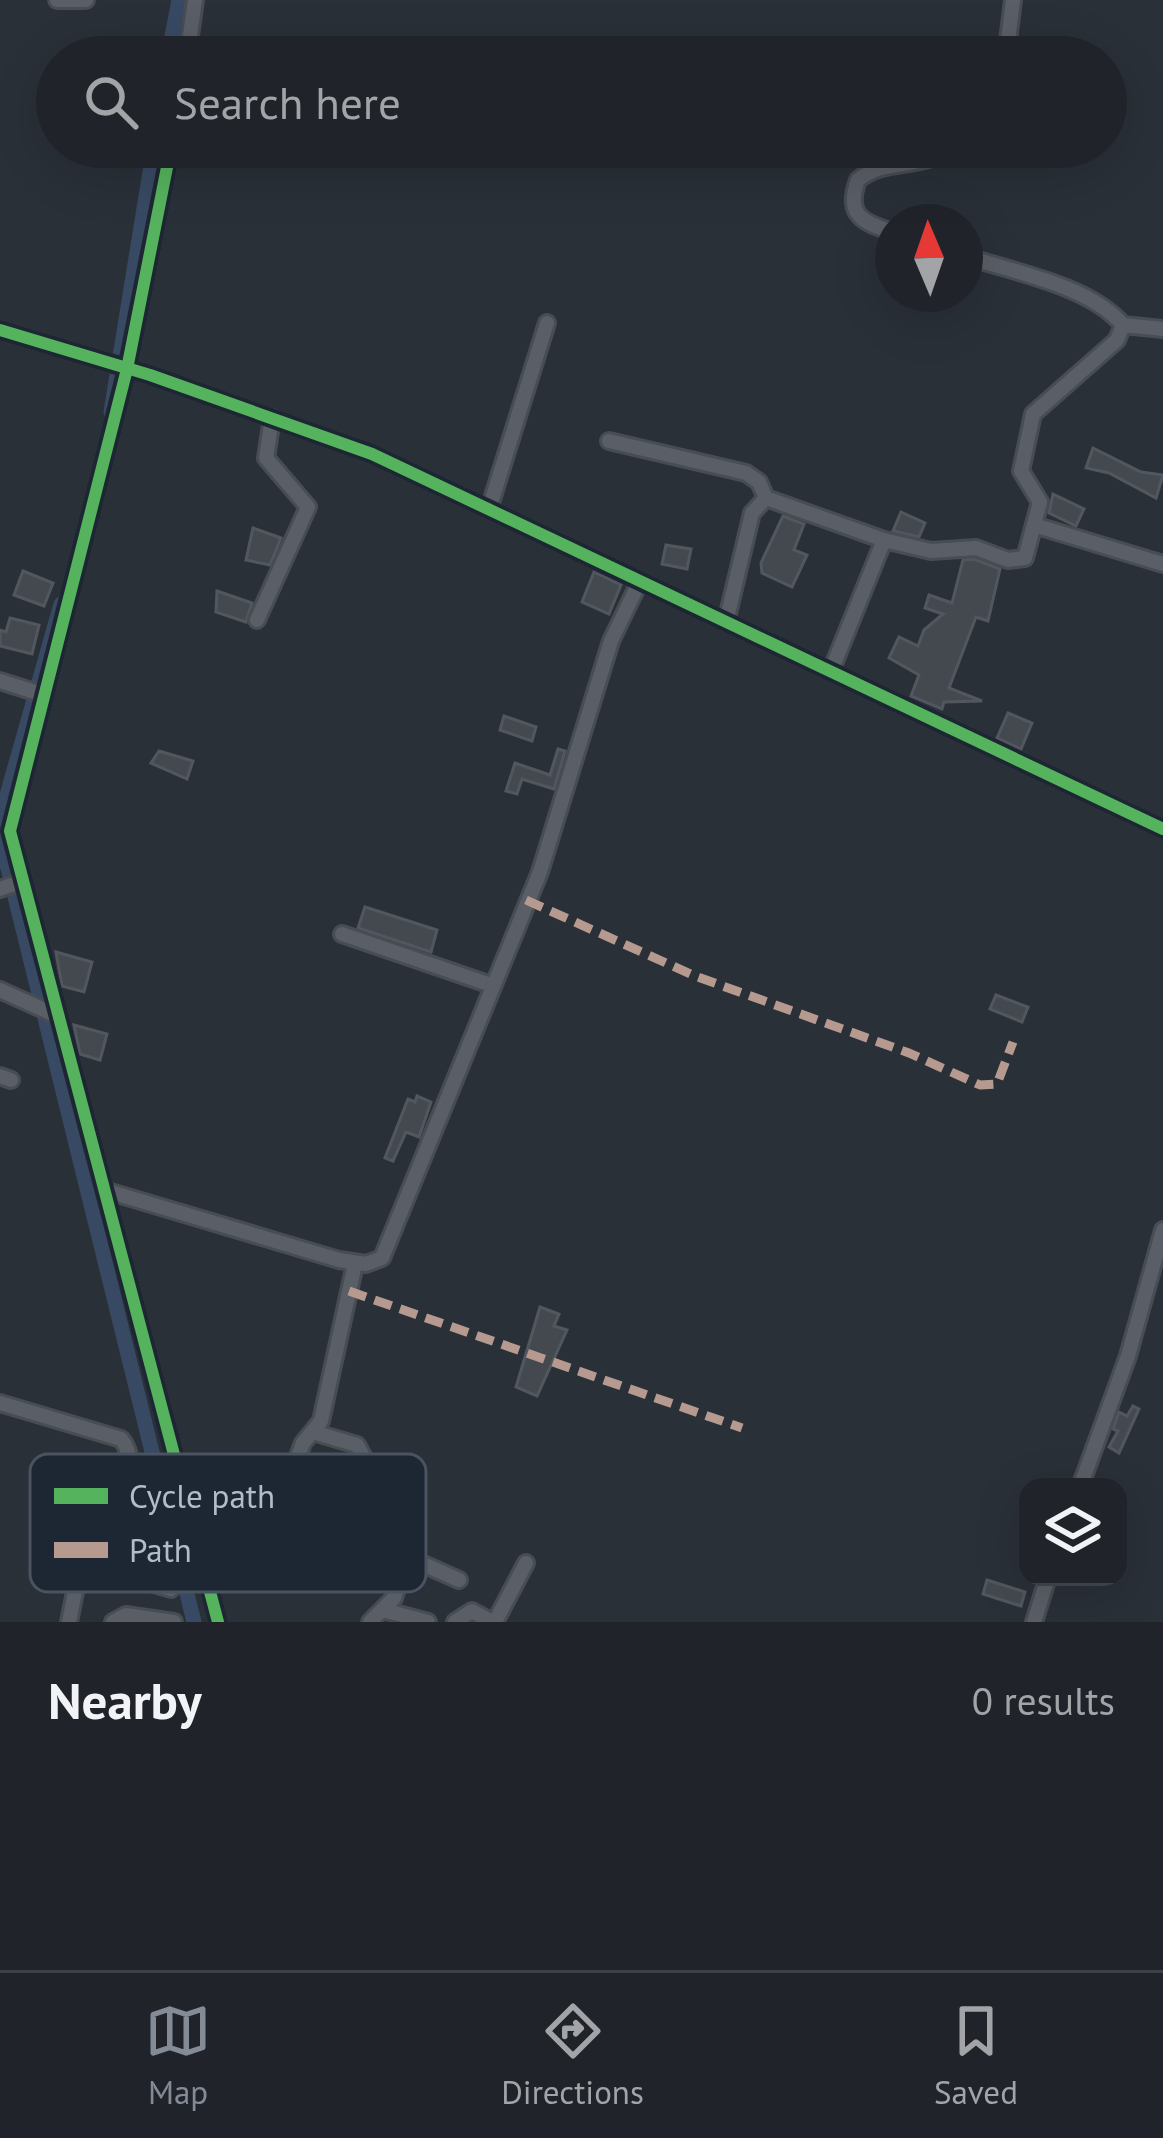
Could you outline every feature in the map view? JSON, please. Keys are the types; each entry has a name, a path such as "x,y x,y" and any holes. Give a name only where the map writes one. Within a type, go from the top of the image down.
{"street":[{"path":"57,0 86,0"},
{"path":"190,36 195,0"},
{"path":"1009,36 1013,0"},
{"path":"167,168 38,693 10,830 10,885 104,1190 174,1454"},
{"path":"875,227 863,223 852,203 858,180 880,168"},
{"path":"983,262 1077,296 1123,325 1163,328"},
{"path":"489,509 547,323"},
{"path":"609,441 746,473 759,482 766,498 884,540 931,551 976,548 1016,561 1025,558 1040,496 1021,471 1033,414 1117,340 1123,325"},
{"path":"0,330 372,454 1163,829"},
{"path":"257,620 308,507 266,458 272,418"},
{"path":"726,622 752,513 766,498"},
{"path":"1034,525 1163,564"},
{"path":"831,671 884,540"},
{"path":"104,1190 355,1264 375,1262 388,1248 540,872 610,641 640,581"},
{"path":"0,681 38,693"},
{"path":"342,934 491,985"},
{"path":"0,990 46,1011"},
{"path":"1083,1478 1128,1356 1163,1230"},
{"path":"304,1454 321,1421 355,1264"},
{"path":"0,1403 121,1439 129,1454"},
{"path":"313,1432 357,1445 362,1454"},
{"path":"455,1622 472,1611 493,1622 526,1562"},
{"path":"426,1566 460,1580"},
{"path":"1034,1622 1045,1586"},
{"path":"69,1622 74,1592"},
{"path":"210,1592 218,1622"},
{"path":"370,1622 396,1592"},
{"path":"382,1610 428,1622"},
{"path":"113,1622 126,1615 174,1622"}],"building":[{"path":"1093,448 1141,472 1163,475 1156,498 1109,473 1086,468"},
{"path":"1053,494 1084,509 1076,526 1049,513"},
{"path":"901,512 925,523 919,537 893,531"},
{"path":"783,516 804,524 794,550 807,555 792,587 762,573 761,563"},
{"path":"253,528 281,538 270,565 246,560"},
{"path":"666,545 691,549 687,569 662,564"},
{"path":"963,560 1000,569 988,621 976,617 949,688 982,701 944,702 942,709 911,696 919,675 889,658 899,637 918,646 924,630 943,614 925,608 929,595 952,603"},
{"path":"23,571 53,583 44,606 14,595"},
{"path":"594,572 621,585 609,614 582,602"},
{"path":"217,591 252,603 246,622 216,612"},
{"path":"10,618 39,625 32,654 0,646 0,630 6,632"},
{"path":"1008,713 1032,723 1021,749 997,738"},
{"path":"504,716 536,727 532,741 500,730"},
{"path":"558,749 565,751 554,789 522,779 517,794 506,791 515,763 550,775"},
{"path":"159,751 193,761 187,779 151,763"},
{"path":"365,907 437,930 431,952 358,928"},
{"path":"56,952 92,962 84,992 62,986"},
{"path":"996,995 1028,1007 1022,1022 990,1009"},
{"path":"74,1025 107,1034 100,1060 80,1054"},
{"path":"417,1096 431,1102 419,1137 406,1132 393,1161 385,1158 408,1099 415,1102"},
{"path":"540,1307 559,1314 554,1326 567,1330 537,1396 516,1387"},
{"path":"1133,1406 1139,1409 1119,1453 1109,1447 1118,1431 1113,1429 1119,1412 1127,1416"},
{"path":"987,1580 1025,1592 1021,1606 983,1594"}],"waterway":[{"path":"172,36 179,0"},
{"path":"111,412 151,168"},
{"path":"0,820 61,604"},
{"path":"0,836 153,1454"},
{"path":"187,1592 194,1622"}],"marked path":[{"path":"526,900 695,976 909,1053 980,1085 997,1084 1013,1042"},
{"path":"349,1291 742,1428"}],"cycle path":[{"path":"167,168 127,369 10,831 174,1454"},
{"path":"0,330 150,375 372,454 1163,829"},
{"path":"210,1592 218,1622"}]}
